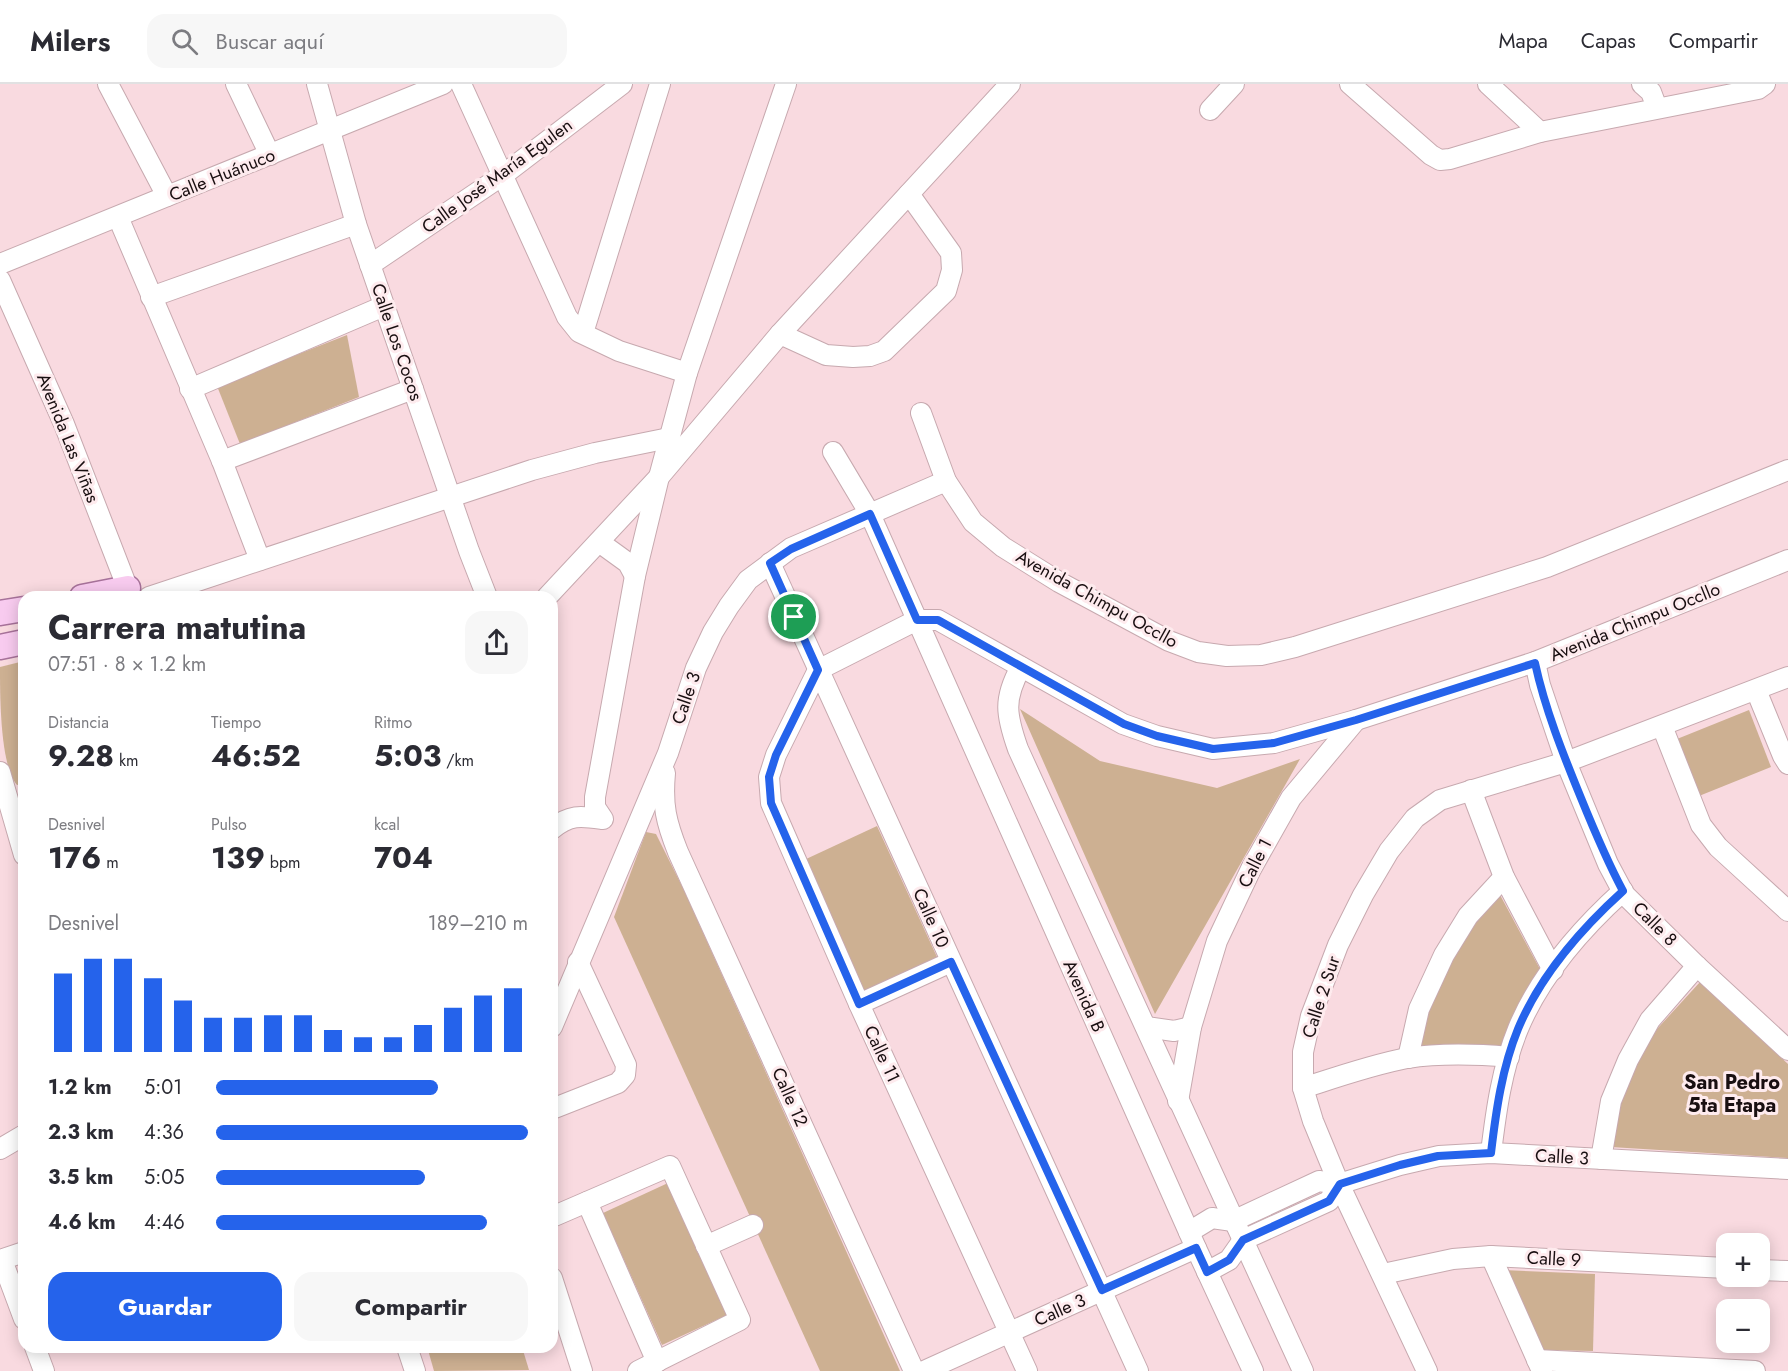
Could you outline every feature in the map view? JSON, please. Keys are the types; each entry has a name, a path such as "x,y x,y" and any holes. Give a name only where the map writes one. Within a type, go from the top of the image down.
{"main road":[{"path":"0,614 18,610"},
{"path":"0,647 18,643"}],"street":[{"path":"108,84 167,196"},
{"path":"236,84 270,155"},
{"name":"Calle Los Cocos","path":"317,84 356,224 485,591"},
{"name":"Calle Huánuco","path":"0,264 443,84"},
{"path":"461,84 567,317 583,333 619,351 687,373"},
{"name":"Calle José María Egulen","path":"370,265 503,175 622,84"},
{"path":"583,333 660,84"},
{"path":"603,819 595,807 595,797 635,576 659,477 687,373 786,84"},
{"path":"553,591 659,477 780,334 909,194 993,91 1010,84"},
{"path":"1210,110 1234,84"},
{"path":"1350,84 1431,155 1440,160 1540,132 1758,89 1765,84"},
{"path":"1488,84 1540,132"},
{"path":"1642,84 1651,92 1657,108"},
{"path":"780,334 826,355 870,356 884,351 946,291 952,270 951,253 909,194"},
{"path":"118,217 222,461 260,560"},
{"path":"151,297 356,224"},
{"name":"Avenida Las Viñas","path":"0,280 135,591"},
{"path":"190,389 384,306"},
{"path":"222,461 413,389"},
{"name":"Avenida Chimpu Occllo","path":"921,414 946,481 973,522 1003,547 1059,582 1169,641 1198,652 1227,656 1261,655 1295,647 1547,567 1788,470"},
{"path":"147,591 260,560 563,461 669,438"},
{"path":"818,670 917,620 870,514 833,452"},
{"name":"Calle 3","path":"558,1012 668,753 696,668 713,632 748,580 791,549 946,481"},
{"path":"599,542 628,563 635,576"},
{"name":"Avenida Chimpu Occllo","path":"917,620 938,620 1124,724 1157,736 1213,749 1274,743 1356,720 1535,663 1788,560"},
{"name":"Calle 10","path":"770,563 1138,1371"},
{"name":"Avenida B","path":"917,620 1192,1240 1254,1371"},
{"name":"Calle 8","path":"1535,663 1540,685 1566,762 1608,864 1623,891 1697,966 1788,1050"},
{"path":"1021,667 1010,686 1008,706 1010,726 1016,742 1303,1371"},
{"name":"Calle 11","path":"818,670 776,755 769,777 771,803 859,1004 1027,1371"},
{"name":"Calle 2 Sur","path":"1427,1371 1340,1184 1313,1121 1303,1088 1303,1052 1311,1016 1338,945 1363,895 1389,851 1415,818 1440,800 1566,762 1788,677"},
{"path":"1756,690 1782,756 1788,764"},
{"name":"Calle 1","path":"1178,1101 1191,1027 1217,940 1251,869 1291,798 1356,720"},
{"path":"1662,726 1701,825 1718,847 1788,911"},
{"name":"Calle 12","path":"668,753 663,794 667,823 678,852 914,1371"},
{"path":"0,772 16,796"},
{"path":"1471,790 1504,877 1553,970"},
{"path":"558,826 569,818 582,816 637,825 667,823"},
{"path":"1408,1058 1419,1009 1444,955 1468,916 1504,877"},
{"path":"1491,1153 1498,1099 1509,1057 1531,1002 1592,920 1623,891"},
{"path":"859,1004 951,962"},
{"path":"558,1107 618,1083 625,1075 626,1065 578,963"},
{"path":"1601,1159 1611,1101 1628,1060 1650,1020 1697,966"},
{"path":"1146,1028 1174,1031 1191,1027"},
{"path":"1303,1088 1408,1058 1469,1053 1509,1057"},
{"path":"0,1149 18,1139"},
{"name":"Calle 3","path":"924,1371 1102,1290 1192,1240 1212,1218 1233,1221 1319,1181 1340,1184 1438,1156 1491,1153 1788,1169"},
{"path":"558,1214 670,1166 740,1320 638,1371"},
{"name":"Calle 3","path":"1207,1272 1229,1260 1243,1240 1329,1201 1340,1184"},
{"path":"587,1202 657,1362"},
{"path":"706,1246 753,1225"},
{"path":"18,1254 1,1260 18,1304"},
{"path":"1491,1256 1540,1366 1755,1371"},
{"name":"Calle 9","path":"1383,1274 1453,1259 1491,1256 1716,1267"},
{"path":"1770,1270 1788,1271"},
{"path":"558,1297 582,1371"},
{"path":"36,1353 44,1371"},
{"path":"409,1353 415,1371"}],"shaded area":[{"path":"347,335 359,397 240,444 217,386"},
{"path":"18,662 18,785 11,776 4,747 0,667"},
{"path":"1020,709 1100,761 1217,788 1300,759 1155,1014"},
{"path":"1749,710 1771,767 1699,796 1677,739"},
{"path":"877,826 937,957 864,991 804,860"},
{"path":"646,832 656,834 683,888 900,1371 820,1371 614,917"},
{"path":"1499,893 1541,971 1502,1047 1418,1048 1432,998 1463,936"},
{"path":"1700,982 1788,1064 1788,1158 1611,1147 1623,1086 1657,1029"},
{"path":"668,1183 727,1315 662,1345 603,1213"},
{"path":"1503,1270 1595,1274 1593,1351 1540,1350"},
{"path":"429,1353 524,1353 529,1370 434,1371"}],"district":[{"name":"San Pedro 5ta Etapa","path":"1732,1094"}],"route":[{"path":"870,514 917,620 938,620 1124,724 1157,736 1213,749 1274,743 1356,720 1535,663 1540,685 1566,762 1608,864 1623,891 1592,920 1531,1002 1509,1057 1498,1099 1491,1153 1438,1156 1340,1184 1329,1201 1243,1240 1229,1260 1207,1272 1196,1248 1102,1290 951,962 859,1004 771,803 769,777 776,755 818,670 794,617 770,563 791,549 870,514"}]}
